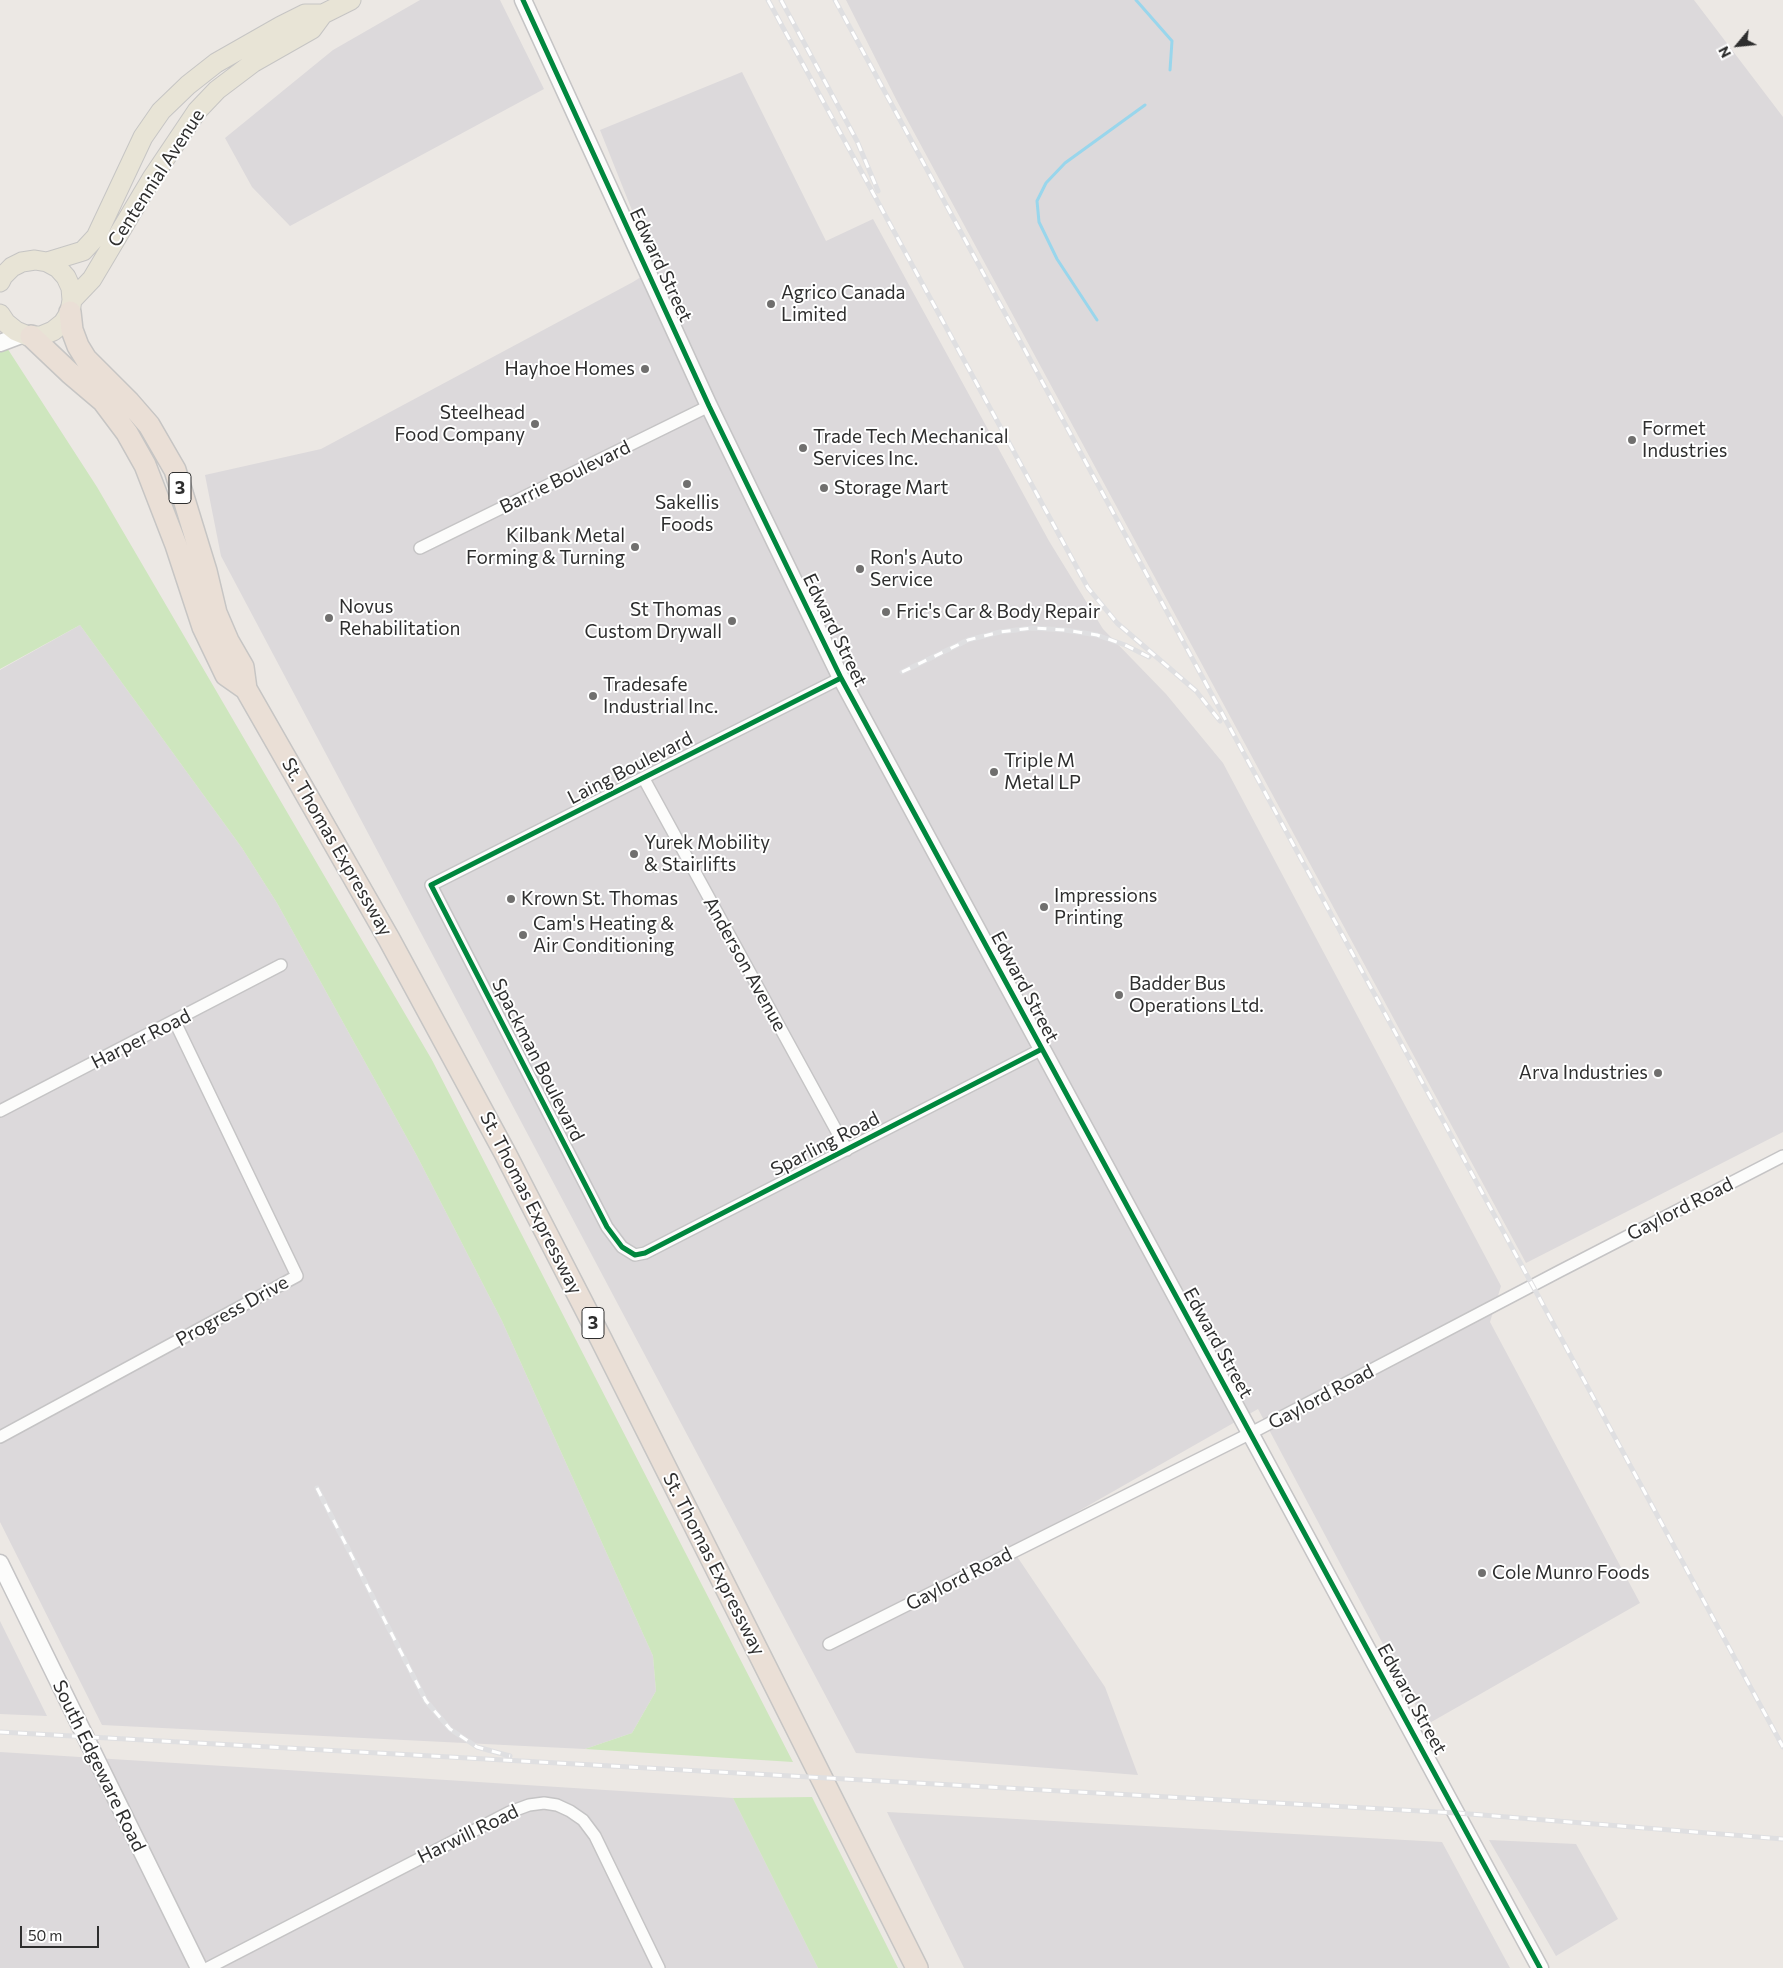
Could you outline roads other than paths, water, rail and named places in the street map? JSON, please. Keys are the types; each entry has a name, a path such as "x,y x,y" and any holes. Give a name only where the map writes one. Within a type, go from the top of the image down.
{"highway":[{"name":"St. Thomas Expressway","path":"71,306 72,330 78,346 86,359 149,425 175,470 206,571 216,613 228,641 243,667 246,689 389,939 505,1153 601,1339 916,1968"},
{"name":"St. Thomas Expressway","path":"28,335 102,401 127,433 145,464 176,545 203,627 226,675 246,689"}],"main road":[{"name":"Centennial Avenue","path":"0,282 12,267 22,262 35,260 47,262 83,251 96,237 143,137 161,111 188,85 216,63 274,30 305,14 323,14 351,0"},
{"name":"Centennial Avenue","path":"28,335 41,336 53,331 63,323 71,306 92,279 152,178 197,111 217,90 254,62 312,29 323,14"},
{"path":"47,262 58,268 66,277 71,288 71,306"},
{"path":"0,314 6,323 16,331 28,335"}],"street":[{"name":"Edward Street","path":"524,0 709,406 841,678 1540,1968"},
{"path":"0,343 28,335"},
{"name":"Barrie Boulevard","path":"420,548 709,406"},
{"name":"Laing Boulevard","path":"431,885 841,678"},
{"name":"Anderson Avenue","path":"644,779 847,1150"},
{"name":"Spackman Boulevard","path":"431,885 607,1227 622,1247"},
{"name":"Harper Road","path":"0,1111 282,966"},
{"name":"Progress Drive","path":"0,1437 296,1276 176,1022"},
{"name":"Sparling Road","path":"622,1247 635,1255 645,1253 1042,1049"},
{"name":"Gaylord Road","path":"829,1644 1250,1434 1783,1156"},
{"name":"South Edgeware Road","path":"0,1563 198,1968"},
{"name":"Harwill Road","path":"208,1968 510,1812 529,1805 544,1803 556,1805 570,1811 583,1820 595,1836 659,1968"}],"waterway":[{"path":"1136,0 1172,41 1170,70"},
{"path":"1097,320 1057,259 1039,222 1037,201 1046,183 1065,163 1145,105"}],"railway":[{"path":"768,0 1088,588 1117,623 1196,691 1220,721"},
{"path":"781,0 857,141 878,191"},
{"path":"835,0 1783,1747"},
{"path":"902,672 968,640 1000,632 1032,628 1065,630 1097,635 1125,645 1149,657"},
{"path":"317,1488 426,1701 450,1729 477,1747 510,1756"},
{"path":"0,1732 1457,1813 1783,1839"}],"place":[{"name":"Agrico Canada Limited","path":"771,304"},
{"name":"Hayhoe Homes","path":"645,369"},
{"name":"Steelhead Food Company","path":"535,424"},
{"name":"Formet Industries","path":"1632,440"},
{"name":"Trade Tech Mechanical Services Inc.","path":"803,448"},
{"name":"Sakellis Foods","path":"687,484"},
{"name":"Storage Mart","path":"824,488"},
{"name":"Kilbank Metal Forming & Turning","path":"635,547"},
{"name":"Ron's Auto Service","path":"860,569"},
{"name":"Fric's Car & Body Repair","path":"886,612"},
{"name":"Novus Rehabilitation","path":"329,618"},
{"name":"St Thomas Custom Drywall","path":"732,621"},
{"name":"Tradesafe Industrial Inc.","path":"593,696"},
{"name":"Triple M Metal LP","path":"994,772"},
{"name":"Yurek Mobility & Stairlifts","path":"634,854"},
{"name":"Krown St. Thomas","path":"511,899"},
{"name":"Impressions Printing","path":"1044,907"},
{"name":"Cam's Heating & Air Conditioning","path":"523,935"},
{"name":"Badder Bus Operations Ltd.","path":"1119,995"},
{"name":"Arva Industries","path":"1658,1073"},
{"name":"Cole Munro Foods","path":"1482,1573"}]}
